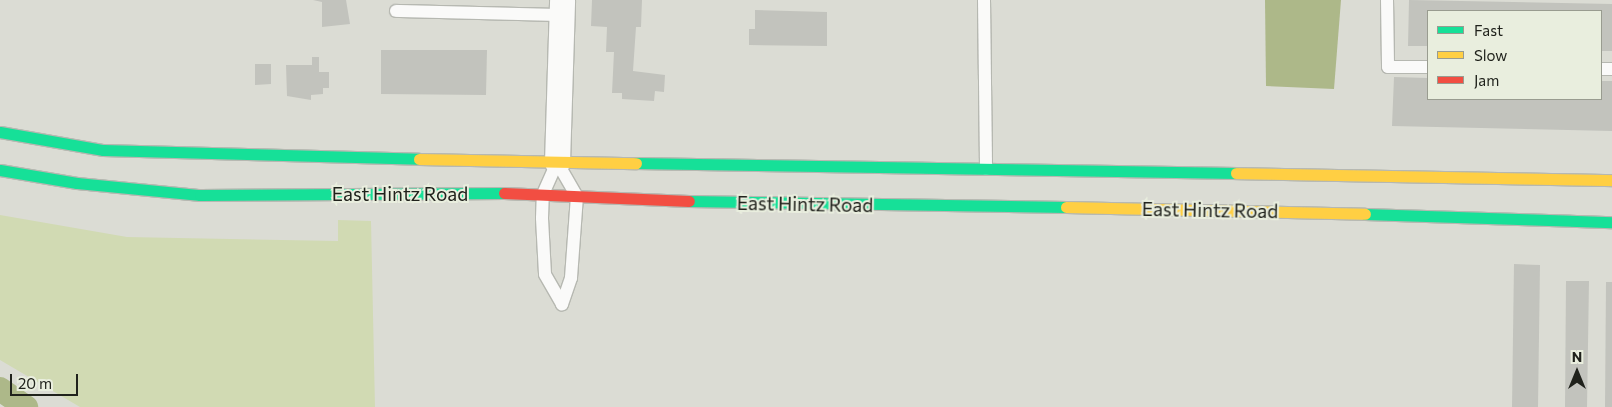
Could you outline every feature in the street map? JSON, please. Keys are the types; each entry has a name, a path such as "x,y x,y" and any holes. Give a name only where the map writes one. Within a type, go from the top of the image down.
{"main road":[{"name":"East Hintz Road","path":"0,132 103,150 224,156 1612,180"},
{"name":"East Hintz Road","path":"0,170 77,184 200,195 542,194 711,202 1216,210 1612,222"}],"street":[{"path":"557,162 562,8"}],"lane":[{"path":"984,0 986,169"},
{"path":"1386,0 1388,67 1427,67"},
{"path":"396,11 562,8"},
{"path":"557,162 577,196 570,278 562,304 545,274 542,194 557,162"}],"shaded area":[{"path":"1265,0 1341,0 1334,89 1266,86"},
{"path":"0,215 127,237 338,241 338,220 371,221 375,407 80,407 0,360"}],"building":[{"path":"313,0 346,0 350,24 322,27 322,2"},
{"path":"592,0 642,0 641,27 636,27 633,71 665,75 664,92 655,91 654,101 622,99 622,93 612,93 614,52 606,52 607,27 591,26"},
{"path":"1409,0 1612,4 1612,51 1602,51 1602,10 1427,10 1427,46 1408,46"},
{"path":"755,10 827,12 827,46 749,45 749,29 755,29"},
{"path":"381,50 487,50 486,95 381,94"},
{"path":"312,57 319,57 319,72 329,72 329,88 323,88 323,94 311,95 311,100 287,96 286,65 312,65"},
{"path":"255,64 271,64 271,84 255,85"},
{"path":"1394,77 1427,78 1427,100 1602,100 1602,81 1612,81 1612,131 1392,126"},
{"path":"1514,264 1540,265 1538,407 1512,407"},
{"path":"1566,281 1589,281 1587,407 1565,407"},
{"path":"1606,282 1612,282 1612,407 1605,407"}],"waterway":[{"path":"0,389 26,407"}],"traffic: fast":[{"path":"0,132 103,150 419,159"},
{"path":"636,163 1236,173"},
{"path":"0,170 77,183 200,195 504,193"},
{"path":"689,201 1066,207"},
{"path":"1365,214 1612,222"}],"traffic: slow":[{"path":"419,159 636,163"},
{"path":"1236,173 1612,180"},
{"path":"1066,207 1365,214"}],"traffic: jam":[{"path":"504,193 689,201"}]}
